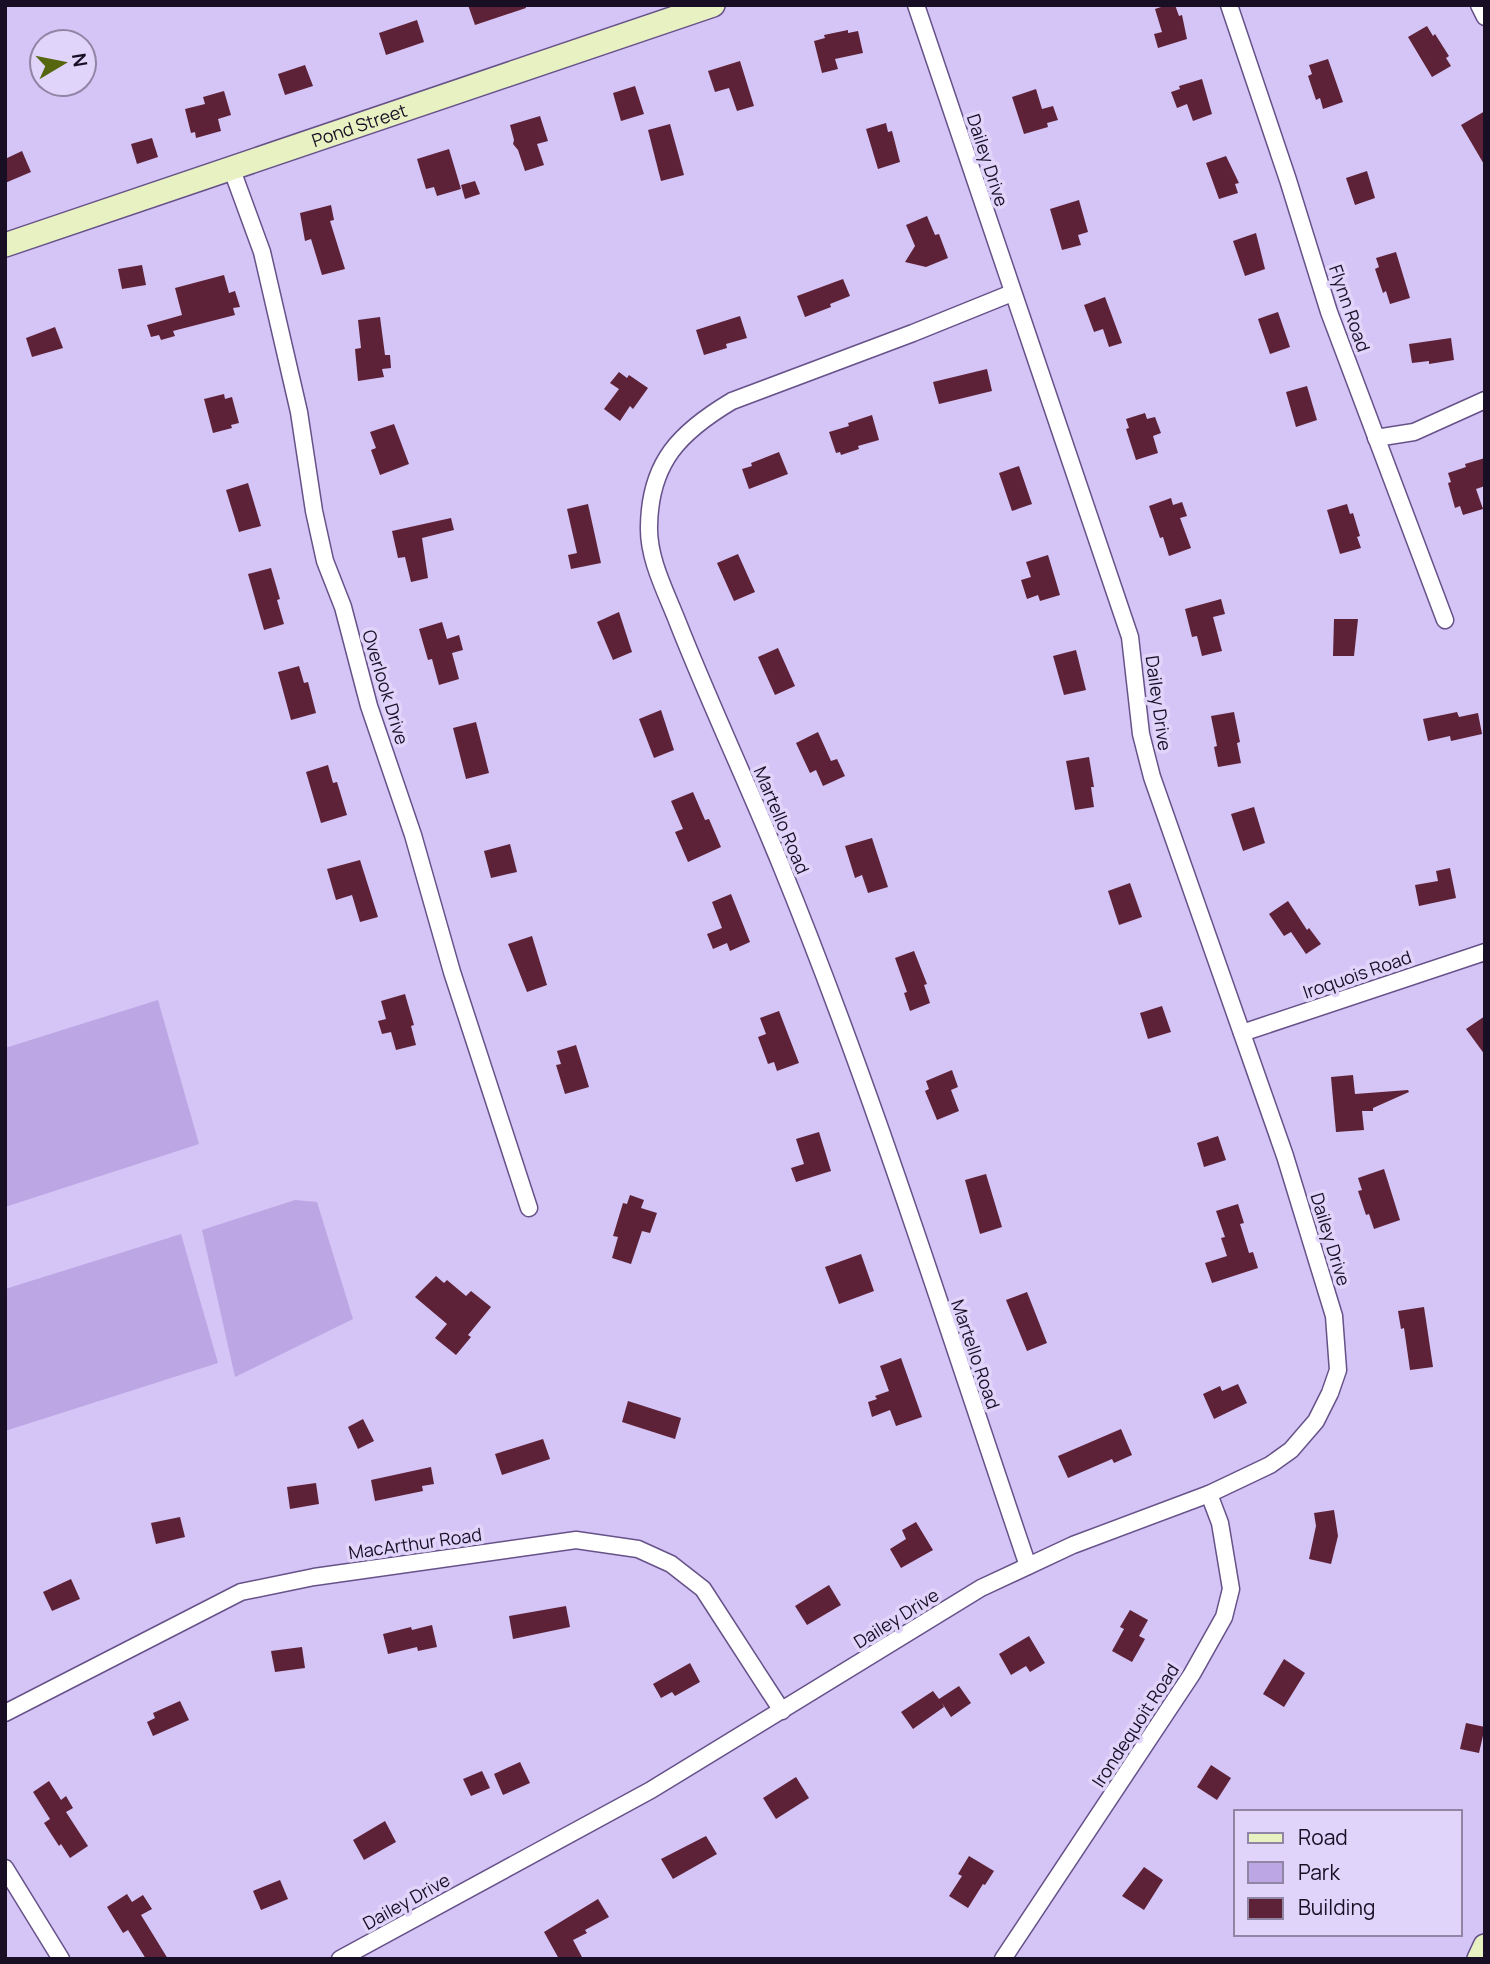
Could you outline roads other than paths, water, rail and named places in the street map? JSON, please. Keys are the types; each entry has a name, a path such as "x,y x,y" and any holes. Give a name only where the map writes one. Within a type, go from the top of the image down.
{"main road":[{"name":"Pond Street","path":"5,245 232,170 674,11 713,5"},
{"path":"1479,1959 1485,1946"}],"street":[{"name":"Dailey Drive","path":"340,1959 651,1790 981,1588 1073,1545 1209,1494 1270,1465 1292,1450 1317,1421 1338,1370 1334,1316 1285,1156 1152,777 1141,734 1130,637 916,5"},
{"name":"Flynn Road","path":"1229,5 1329,312 1445,620"},
{"path":"1479,5 1485,17"},
{"name":"Overlook Drive","path":"232,170 262,253 299,412 313,511 325,561 342,607 369,706 413,835 452,972 529,1208"},
{"name":"Martello Road","path":"1012,293 732,401 705,417 686,432 662,465 653,485 649,528 655,565 780,863 878,1125 1028,1566"},
{"path":"1376,438 1414,432 1485,400"},
{"name":"Iroquois Road","path":"1242,1033 1485,952"},
{"name":"Irondequoit Road","path":"1003,1959 1192,1674 1224,1617 1231,1588 1220,1523 1209,1494"},
{"name":"MacArthur Road","path":"5,1713 241,1592 314,1577 576,1540 639,1549 671,1564 703,1590 782,1711"},
{"path":"5,1868 61,1959"}]}
